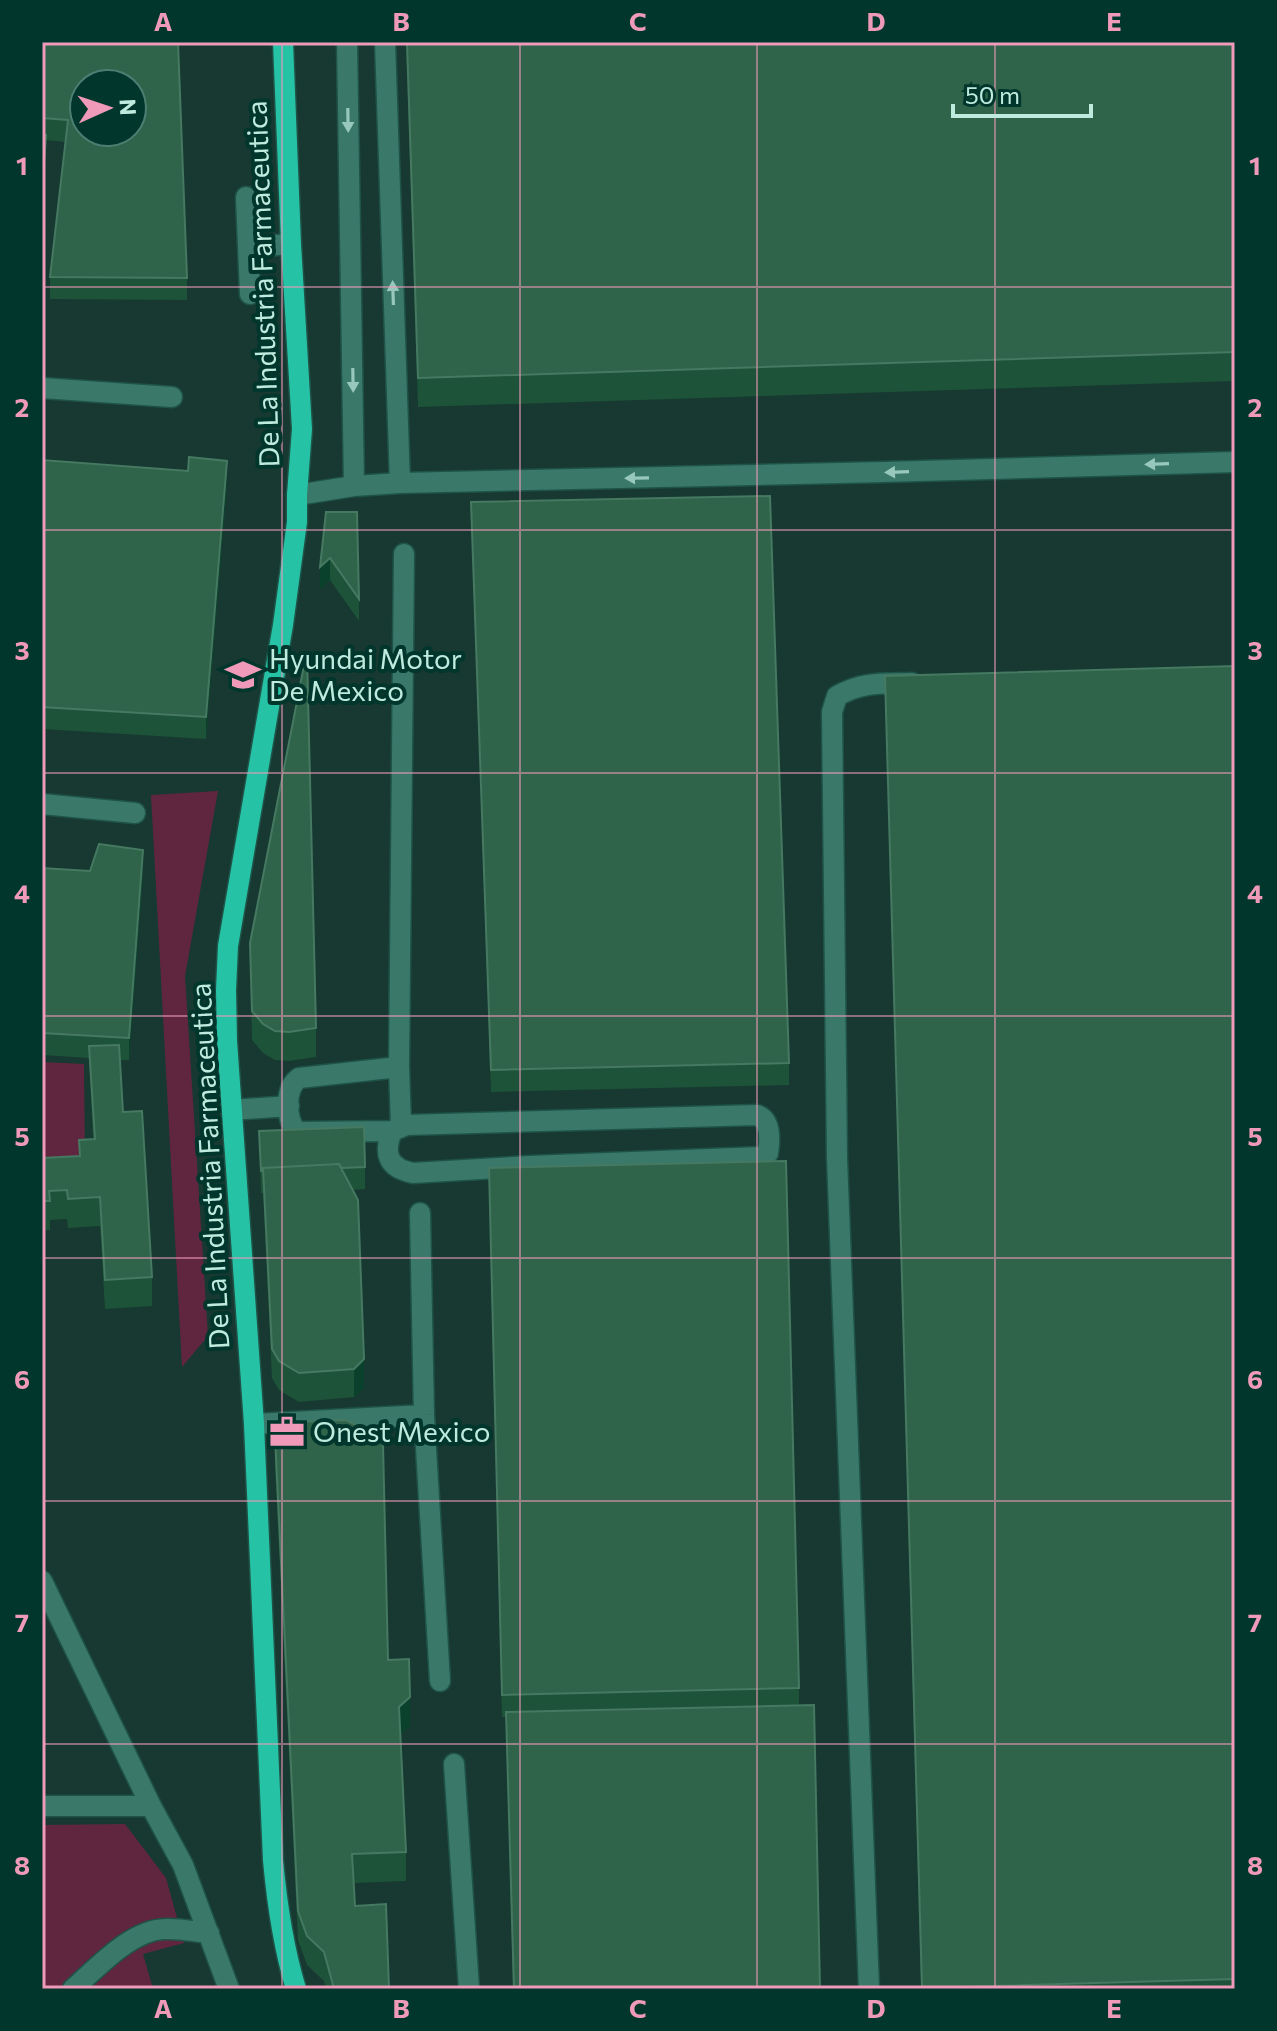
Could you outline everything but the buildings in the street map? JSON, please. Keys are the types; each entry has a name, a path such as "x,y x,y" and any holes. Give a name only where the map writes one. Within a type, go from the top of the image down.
{"main road":[{"name":"De La Industria Farmaceutica","path":"283,42 302,429 297,522 285,611 228,946 226,990 254,1424 273,1860 276,1902 296,1989"}],"lane":[{"path":"347,42 354,486"},
{"path":"385,42 400,483"},
{"path":"246,197 250,294"},
{"path":"249,247 291,244"},
{"path":"42,388 172,397"},
{"path":"297,495 400,483 1235,462"},
{"path":"399,1067 299,1078 291,1085 289,1092 291,1125 296,1131 396,1129 757,1115 765,1118 767,1123 768,1153 761,1157 413,1173 395,1167 389,1159 387,1143 396,1129 399,1067 404,554"},
{"path":"869,1989 837,1158 832,712 837,696 853,687 927,683"},
{"path":"42,804 135,813"},
{"path":"232,1110 289,1106"},
{"path":"420,1213 424,1415 440,1681"},
{"path":"254,1424 424,1415"},
{"path":"42,1581 151,1806 183,1865 229,1989"},
{"path":"454,1764 469,1989"},
{"path":"42,1806 151,1806"},
{"path":"73,1989 142,1934 166,1929 209,1933"}],"shaded area":[{"path":"42,42 1235,42 1235,1989 42,1989"},
{"path":"218,791 185,976 208,1336 182,1367 151,795"},
{"path":"42,1062 84,1064 85,1166 42,1171"},
{"path":"125,1824 166,1878 184,1943 143,1954 153,1989 42,1989 42,1825"}],"place":[{"name":"Hyundai Motor De Mexico","path":"243,675"},
{"name":"Onest Mexico","path":"287,1432"}]}
